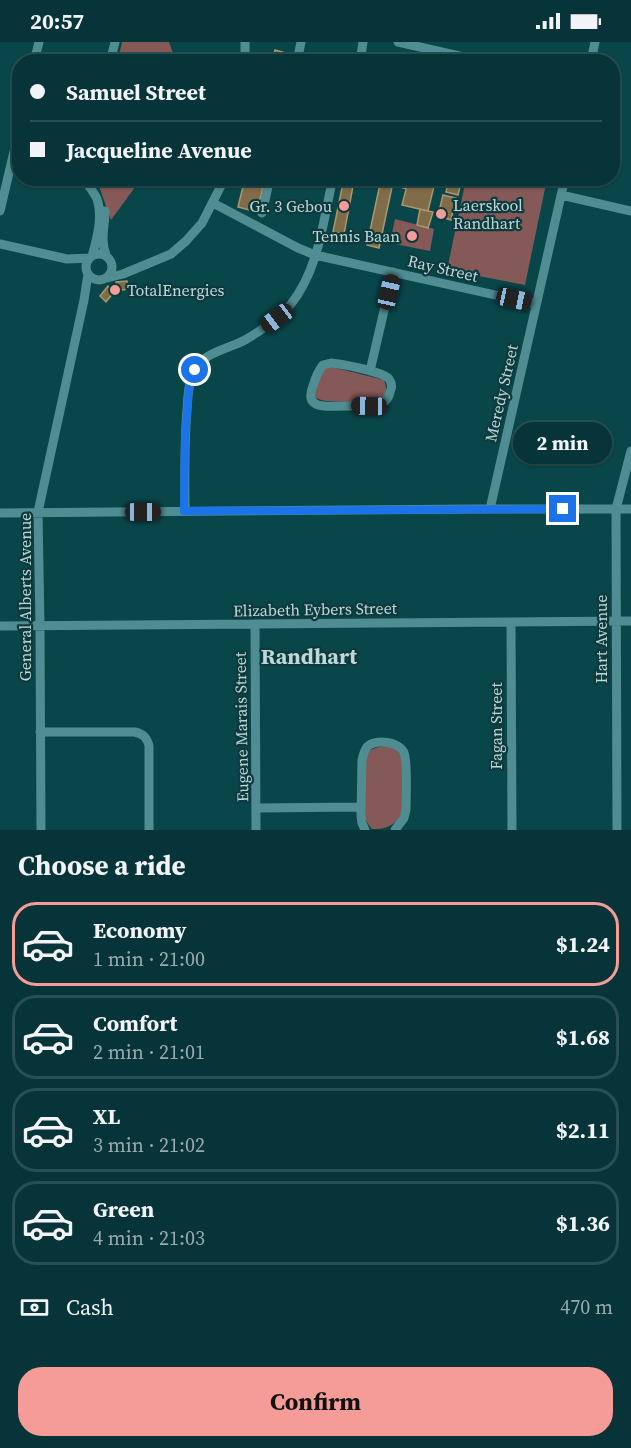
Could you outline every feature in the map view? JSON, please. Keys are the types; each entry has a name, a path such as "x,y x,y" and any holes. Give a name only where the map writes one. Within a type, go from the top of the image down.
{"street":[{"path":"398,42 444,47 464,54"},
{"path":"0,211 12,160"},
{"path":"87,272 87,263 97,235 99,208 96,196 89,186"},
{"path":"85,296 90,289 111,274 113,268 102,242 105,225 103,200 95,186"},
{"path":"67,259 92,278 104,279 123,274 171,254 198,228 221,186"},
{"path":"262,213 268,186"},
{"path":"184,511 185,439 189,387 195,370 204,358 242,342 263,329 291,305 309,275 331,186"},
{"name":"Meredy Street","path":"490,508 563,186"},
{"path":"561,195 631,211"},
{"name":"Ray Street","path":"213,204 315,255 536,304"},
{"path":"0,244 67,259 91,257 99,253 123,267 136,267"},
{"name":"General Alberts Avenue","path":"41,830 38,512 85,296 87,272"},
{"path":"370,371 393,272"},
{"path":"332,363 370,371 385,376 390,382 389,397 381,404 369,406 318,405 311,400 310,393 323,365 332,363"},
{"name":"Hart Avenue","path":"617,830 616,509 631,451"},
{"path":"0,513 490,508 631,509"},
{"name":"Elizabeth Eybers Street","path":"0,626 631,621"},
{"name":"Fagan Street","path":"511,622 512,830"},
{"name":"Eugene Marais Street","path":"255,624 256,830"},
{"path":"40,732 135,732 145,736 149,746 149,830"},
{"path":"365,830 361,807 363,753 371,744 378,743 397,745 406,757 406,810 404,818 395,830"},
{"path":"257,808 361,807"}],"shaded area":[{"path":"122,42 169,42 173,54 119,54"},
{"path":"99,186 136,186 111,220"},
{"path":"465,186 546,186 525,285 447,270"},
{"name":"Tennis Baan","path":"395,219 434,229 430,251 390,243"},
{"path":"327,367 384,380 385,394 378,400 364,402 326,401 316,398 314,397 322,370"},
{"path":"377,747 395,747 402,758 403,807 396,821 388,827 372,829 365,818 366,756"}],"building":[{"path":"275,50 289,54 274,54"},
{"path":"243,186 263,186 257,212 238,207"},
{"name":"Gr. 3 Gebou","path":"342,186 353,186 344,234 333,232"},
{"path":"380,186 392,187 379,248 367,245"},
{"path":"407,186 434,186 428,211 402,205"},
{"path":"447,186 460,186 458,195 446,192"},
{"path":"443,195 456,198 451,220 438,216"},
{"path":"420,209 433,212 428,228 417,225"},
{"path":"127,281 128,289 117,291 116,282"},
{"path":"108,286 114,292 106,302 100,296"}],"place":[{"name":"Gr. 3 Gebou","path":"344,206"},
{"name":"Laerskool Randhart","path":"441,214"},
{"name":"Tennis Baan","path":"412,236"},
{"name":"TotalEnergies","path":"115,290"}],"district":[{"name":"Randhart","path":"309,656"}],"route":[{"path":"195,370 189,387 185,439 184,511 563,509"}]}
